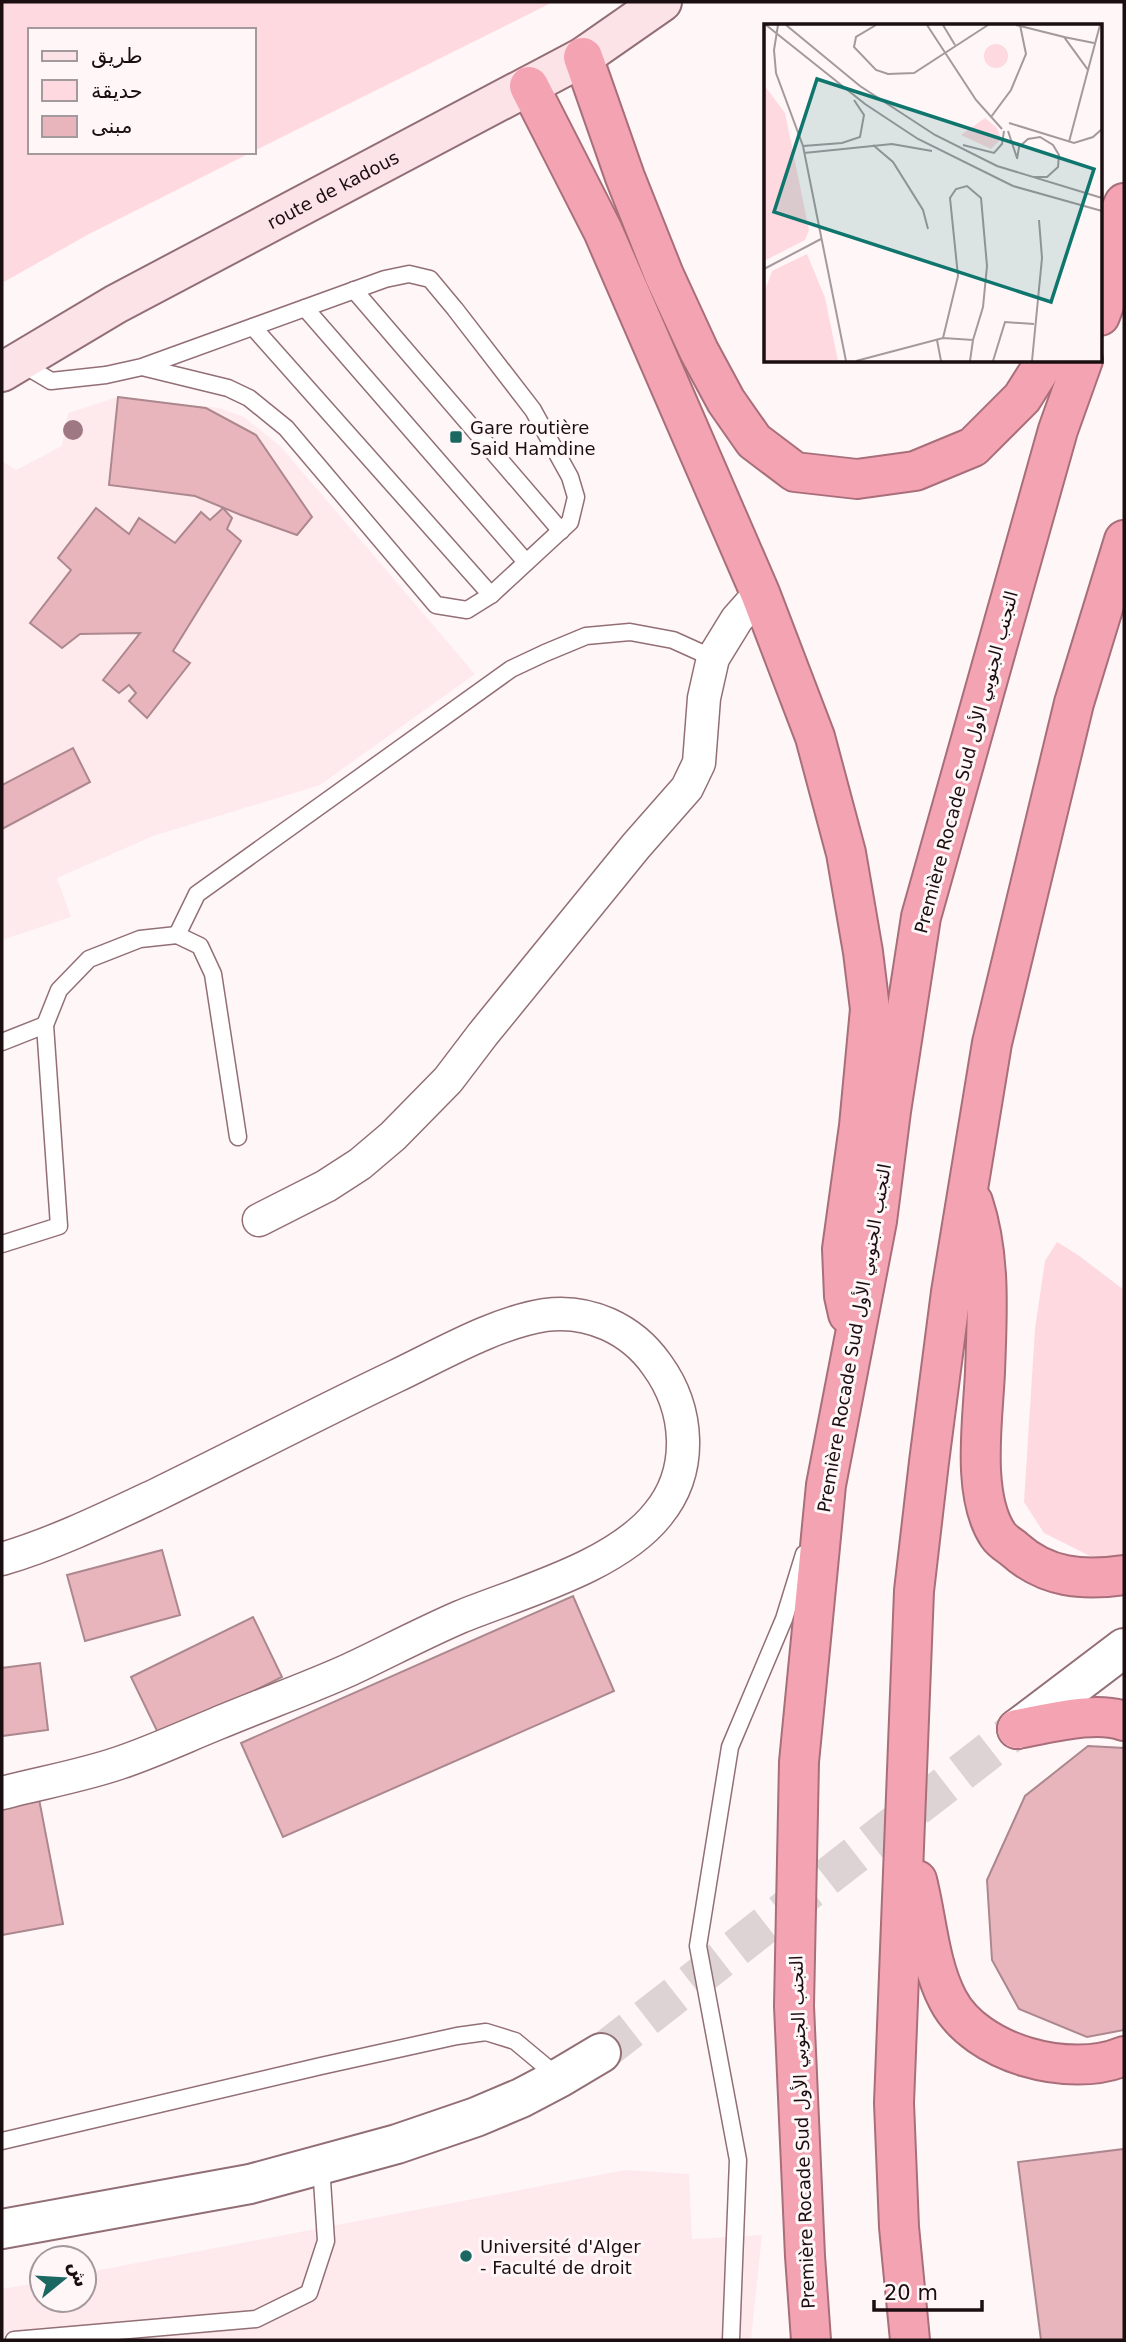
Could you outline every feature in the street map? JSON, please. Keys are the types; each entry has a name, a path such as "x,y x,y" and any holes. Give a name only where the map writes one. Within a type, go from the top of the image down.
{"highway":[{"path":"583,57 625,177 664,275 699,351 726,401 754,442 795,472 857,479 915,471 972,447 1022,398 1045,362"},
{"path":"529,86 603,232 760,593 816,737 846,853 870,1009 858,1138 842,1249 844,1296 853,1342"},
{"path":"1102,252 1124,204"},
{"path":"1102,311 1124,251"},
{"name":"Première Rocade Sud التجنب الجنوبي الأول","path":"811,2340 804,2256 794,2006 799,1762 826,1485 877,1221 921,917 1054,443 1082,362"},
{"path":"910,2340 899,2227 894,2103 914,1591 950,1305 992,1043 1074,703 1124,540"},
{"path":"969,1187 981,1226 986,1259 982,1481 987,1508 998,1536 1027,1561 1061,1575 1094,1579 1124,1575"},
{"path":"1017,1729 1077,1719 1112,1717 1124,1721"},
{"path":"905,1834 937,1972 948,2001 974,2031 1009,2052 1052,2063 1088,2064 1124,2056"}],"main road":[{"name":"route de kadous","path":"11,367 116,304 583,57 662,2"}],"street":[{"path":"259,1220 326,1186 349,1171 402,1127 448,1080 627,856 687,788 699,763 704,698 713,659 737,619 760,593"},
{"path":"2,1559 54,1542 212,1468 450,1350 514,1322 549,1315 580,1315 605,1321 630,1337 651,1356 670,1383 680,1410 684,1438 679,1475 670,1497 657,1516 622,1547 510,1599 461,1616 348,1670 118,1764 2,1793"},
{"path":"1017,1729 1124,1648"},
{"path":"2,2229 212,2191 397,2144 475,2117 559,2078 601,2053"}],"lane":[{"path":"11,367 51,381 106,375 142,367 385,279 409,274 430,279 533,410 570,477 576,497 570,522 491,595 467,610 436,605 286,428 249,398 228,388 142,367"},
{"path":"354,290 561,531"},
{"path":"305,308 526,562"},
{"path":"253,327 491,595"},
{"path":"177,935 197,894 511,670 586,636 630,632 673,640 713,659"},
{"path":"2,1244 59,1227 45,1025 59,989 89,959 140,939 177,935 201,946 213,974 238,1137"},
{"path":"2,1042 45,1025"},
{"path":"731,2340 738,2160 698,1946 730,1747 784,1619 826,1485"},
{"path":"2,2141 348,2060 486,2032 515,2041 559,2078"},
{"path":"19,2340 104,2336 256,2319 309,2293 326,2241 321,2165"}],"shaded area":[{"path":"118,397 219,408 244,417 281,447 475,674 320,785 153,836 57,878 71,917 2,940 2,461 16,470 62,446 68,413"},
{"name":"Université d'Alger - Faculté de droit","path":"625,2170 689,2174 692,2239 762,2235 751,2340 2,2340 2,2289 28,2284 28,2314 98,2314 98,2270"}],"green space":[{"path":"2,2 553,2 256,150 256,28 28,28 28,154 248,154 89,234 2,283"},
{"path":"1057,1242 1124,1290 1124,1556 1100,1561 1044,1533 1024,1502 1035,1329 1045,1261"}],"building":[{"path":"118,397 206,408 256,435 312,517 297,535 195,496 109,485"},
{"path":"96,508 129,534 139,518 175,543 201,512 210,520 223,508 232,518 227,529 241,541 173,651 190,663 147,718 129,701 136,693 129,685 119,693 103,680 140,633 80,634 62,648 30,623 71,570 58,558"},
{"path":"73,748 90,782 2,829 2,785"},
{"path":"162,1550 180,1615 85,1641 67,1575"},
{"path":"573,1596 614,1691 283,1837 241,1743"},
{"path":"253,1617 282,1677 160,1737 131,1677"},
{"path":"40,1663 48,1730 2,1736 2,1668"},
{"path":"1088,1746 1124,1748 1124,2030 1087,2037 1019,2009 992,1960 987,1880 1025,1796"},
{"path":"39,1799 63,1924 2,1935 2,1805"},
{"path":"1124,2149 1124,2340 1041,2340 1018,2162"}],"tunnel":[{"path":"601,2053 1017,1729"}],"place":[{"name":"Gare routière Said Hamdine","path":"456,437"},
{"name":"Université d'Alger - Faculté de droit","path":"466,2256"}]}
